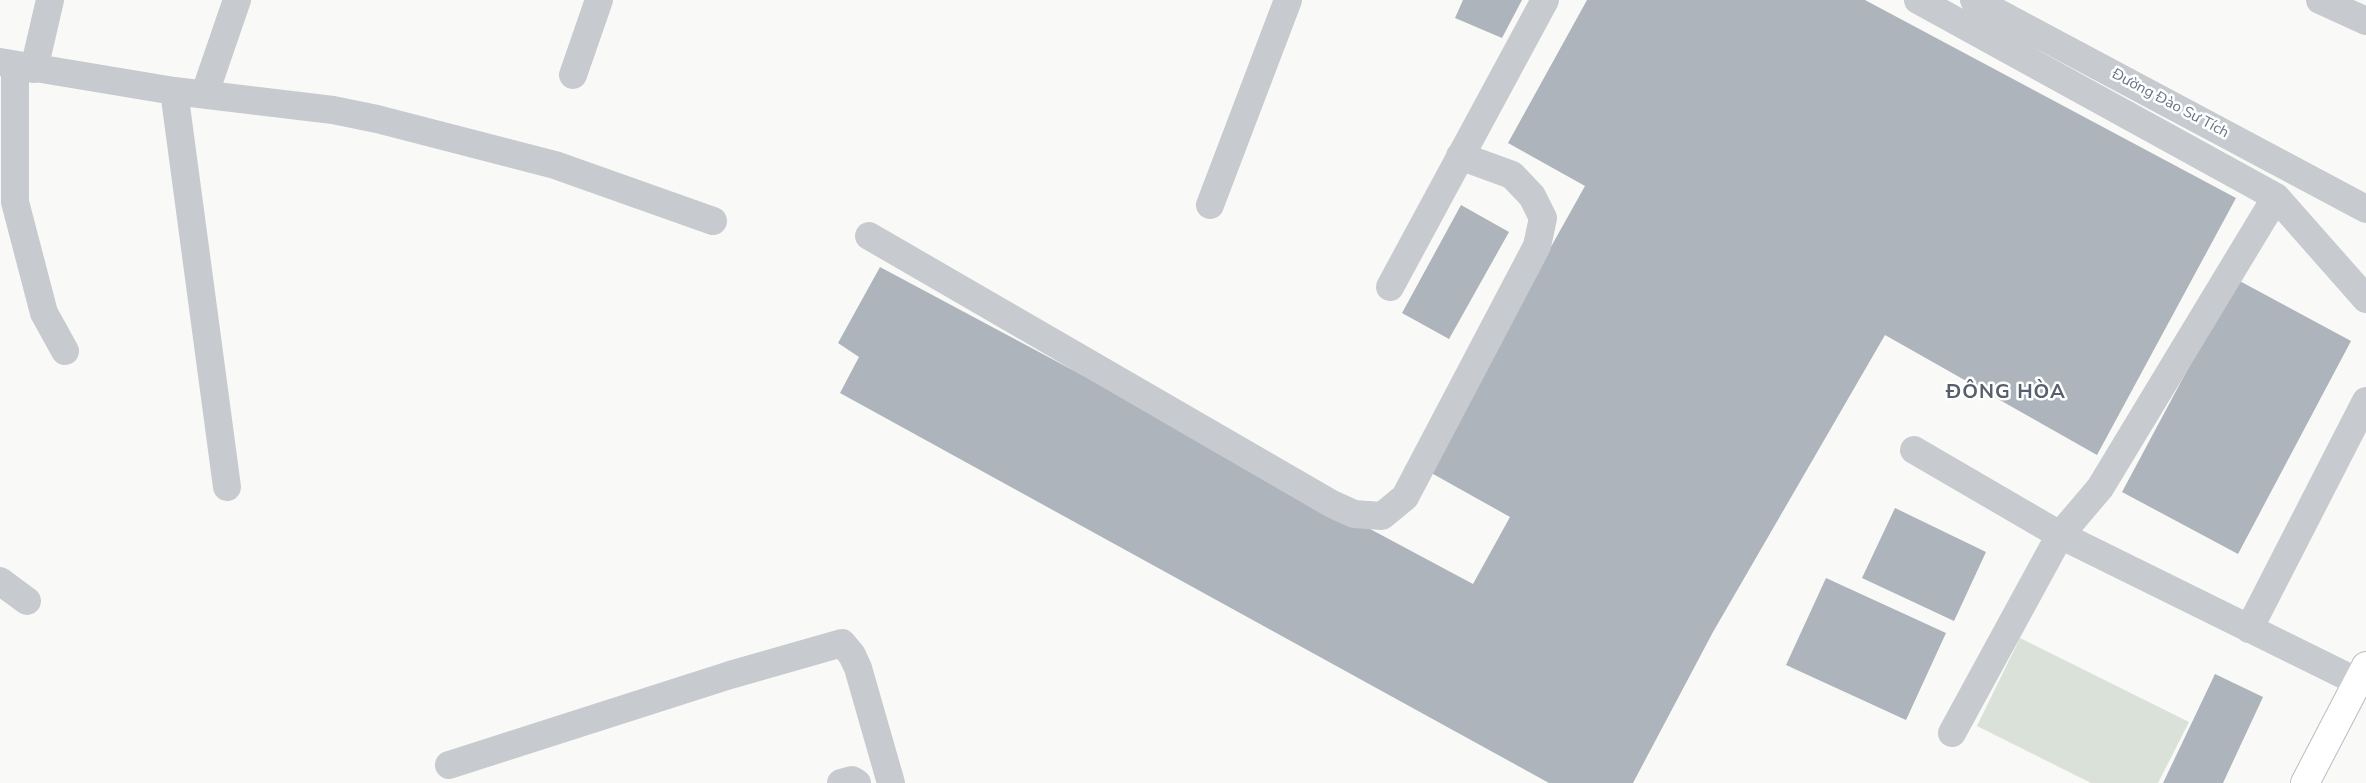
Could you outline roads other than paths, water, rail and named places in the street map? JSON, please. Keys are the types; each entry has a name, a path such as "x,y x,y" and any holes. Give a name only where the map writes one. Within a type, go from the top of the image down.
{"main road":[{"path":"2305,783 2362,674"}],"street":[{"path":"50,0 16,66 15,202 44,313 65,351"},
{"path":"205,93 237,0"},
{"path":"573,75 598,0"},
{"path":"1210,205 1288,0"},
{"path":"1390,287 1545,0"},
{"path":"1918,0 2276,197 2366,299"},
{"name":"Đường Đào Sư Tích","path":"1974,0 2366,209"},
{"path":"2320,0 2366,21"},
{"path":"16,66 174,91 205,93 333,110 377,119 554,165 713,221"},
{"path":"174,91 227,487"},
{"path":"869,236 1332,504 1354,514 1382,516 1405,497 1537,246 1543,218 1532,196 1512,174 1460,156"},
{"path":"1952,733 2060,535 2100,488 2276,197"},
{"path":"2249,629 2366,401"},
{"path":"1914,450 2060,535 2249,629 2362,674"},
{"path":"0,581 27,601"},
{"path":"449,765 730,675 842,643 852,655 858,668 884,781"},
{"path":"841,783 852,780 857,783"}],"district":[{"name":"ĐÔNG HÒA","path":"2006,393"}]}
